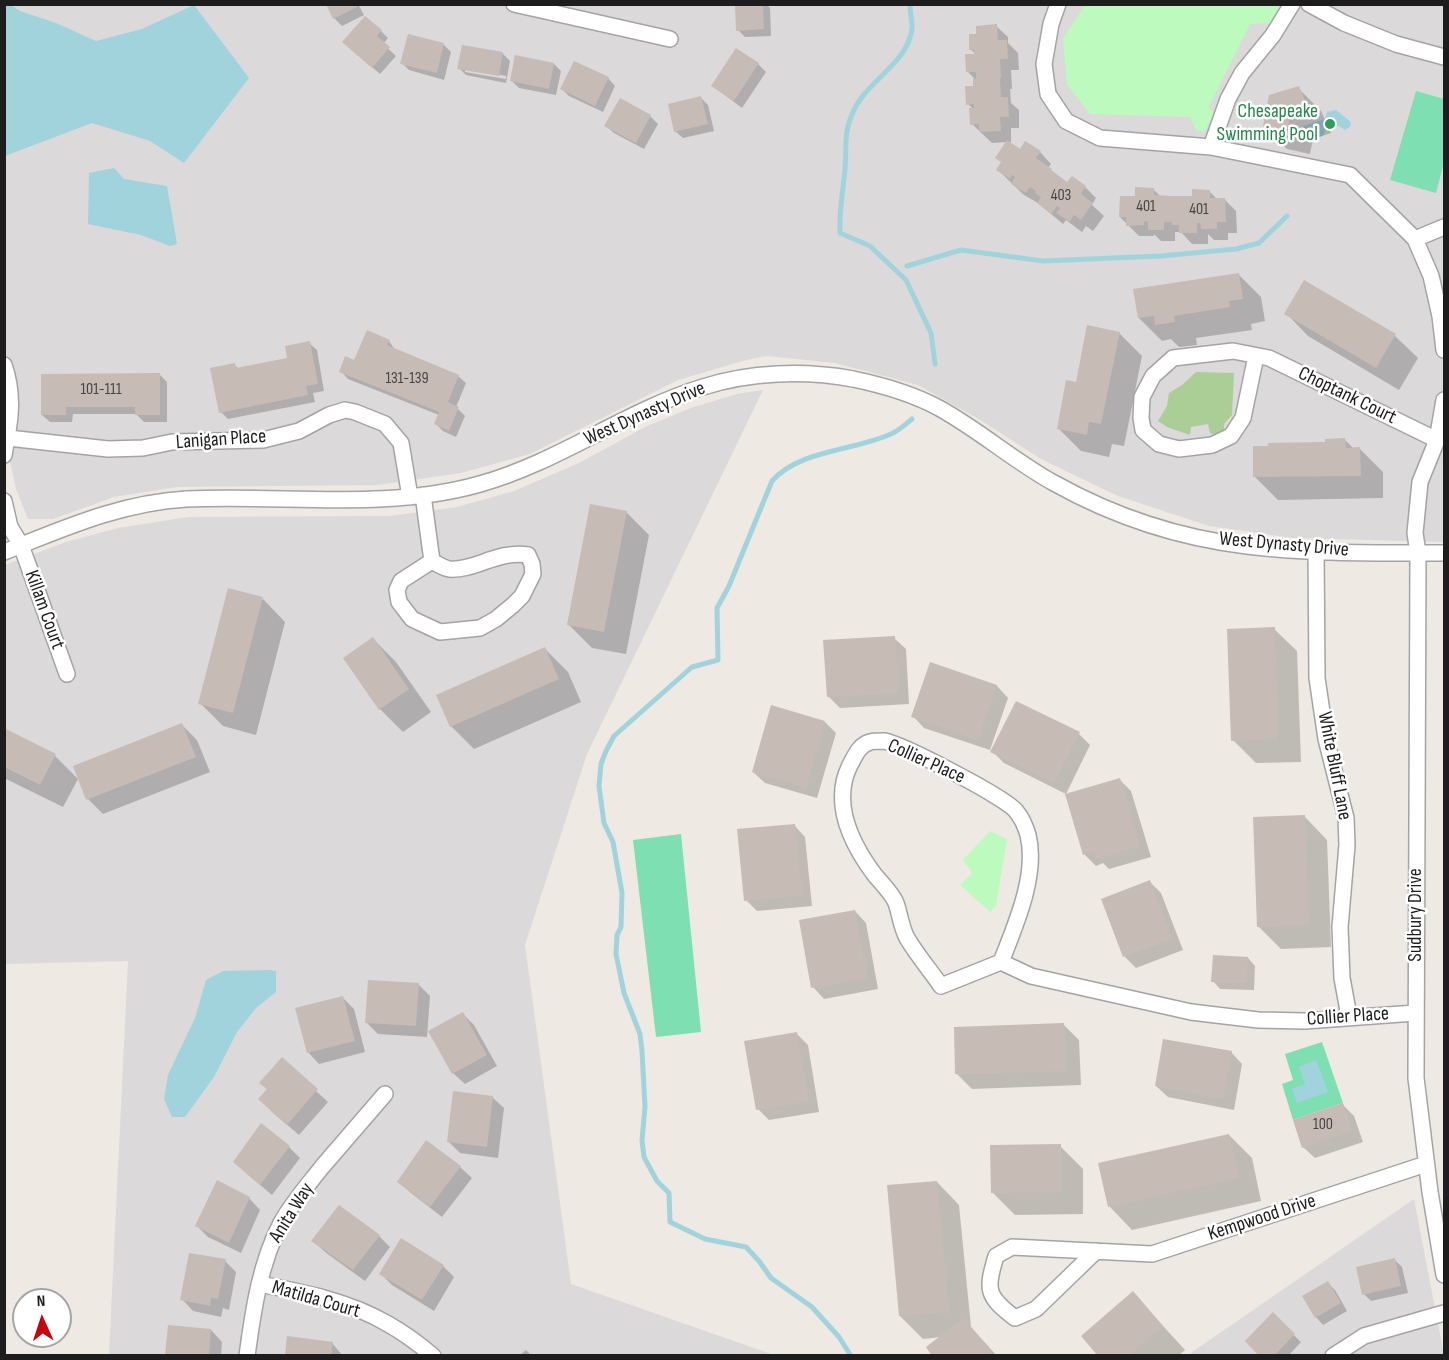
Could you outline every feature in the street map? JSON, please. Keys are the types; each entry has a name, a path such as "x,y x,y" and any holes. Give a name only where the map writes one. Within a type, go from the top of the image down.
{"street":[{"path":"514,4 670,39"},
{"path":"1058,4 1051,24 1044,64 1048,94 1066,121 1100,138 1211,147 1350,176 1415,239 1431,276 1440,316 1444,350"},
{"path":"1211,147 1228,99 1242,73 1273,35 1292,4"},
{"path":"1309,4 1344,23 1396,45 1444,57"},
{"path":"1415,239 1444,227"},
{"name":"Choptank Court","path":"1256,356 1243,418 1231,436 1212,445 1179,449 1159,444 1143,430 1142,397 1153,376 1173,358 1233,351 1269,358 1437,440"},
{"path":"4,365 12,396 11,417 4,455"},
{"name":"West Dynasty Drive","path":"4,552 100,514 154,502 185,499 313,500 416,496 453,491 508,475 699,388 744,378 776,374 807,374 879,385 938,408 1053,483 1114,512 1179,534 1247,546 1444,553"},
{"name":"Sudbury Drive","path":"1444,400 1437,440 1420,482 1415,533 1418,553 1416,1078 1426,1164 1444,1275"},
{"name":"Lanigan Place","path":"8,438 108,448 143,448 172,442 263,440 299,431 329,415 345,410 356,412 385,424 401,443 432,561"},
{"name":"Killam Court","path":"4,501 10,527 21,545 67,674"},
{"name":"White Bluff Lane","path":"1316,550 1317,678 1326,739 1346,818 1347,845 1340,927 1342,978 1349,1017"},
{"path":"516,553 528,555 533,574 522,596 496,620 480,628 440,632 412,619 399,602 397,590 401,581 432,561 448,569 516,553"},
{"name":"Collier Place","path":"1001,962 1023,899 1030,869 1028,833 1015,810 972,782 919,756 885,741 870,742 858,750 847,771 842,791 844,817 852,838 867,864 896,902 907,937 941,986 1001,962 1031,976 1191,1012 1258,1020 1305,1021 1415,1013"},
{"name":"Anita Way","path":"247,1356 260,1284 271,1245 282,1222 293,1205 385,1094"},
{"name":"Kempwood Drive","path":"1096,1251 1036,1309 1015,1318 996,1304 988,1282 996,1256 1012,1247 1096,1251 1152,1254 1426,1164"},
{"name":"Matilda Court","path":"260,1284 303,1292 363,1312 387,1323 434,1356"},
{"path":"1333,1356 1364,1336 1444,1313"}],"shaded area":[{"path":"4,5 1444,5 1444,542 1293,538 1209,526 1118,496 1041,459 977,418 918,385 835,363 767,356 678,380 530,454 461,473 378,485 177,487 114,497 53,519 28,519 16,489 9,457 18,414 13,370 5,353"},
{"path":"763,390 587,754 525,945 571,1284 774,1355 109,1355 128,961 5,964 5,565 66,542 118,528 188,517 390,516 457,507 514,491 579,463 645,427 691,408 737,394"},
{"path":"1414,1199 1444,1355 1188,1355"}],"green space":[{"path":"1279,4 1282,7 1276,23 1250,24 1208,108 1215,113 1204,132 1196,130 1190,117 1090,114 1067,85 1063,39 1085,5"},
{"path":"1416,91 1444,99 1444,162 1436,193 1390,180"},
{"path":"1196,372 1234,373 1232,415 1224,424 1224,432 1217,435 1210,433 1208,424 1191,427 1190,435 1167,427 1158,421 1167,406 1169,393"},
{"path":"990,831 1007,839 996,905 990,912 960,885 972,873 963,860"},
{"path":"681,834 701,1032 656,1037 633,840"},
{"path":"1322,1042 1343,1103 1293,1120 1282,1084 1293,1080 1285,1054"}],"water":[{"path":"4,5 11,5 20,11 56,23 96,41 142,29 194,5 249,78 184,163 150,141 92,123 5,156"},
{"name":"Chesapeake Swimming Pool","path":"1336,110 1351,122 1350,127 1345,130 1339,126 1325,130 1323,136 1317,138 1306,135 1303,126 1325,119 1327,112"},
{"path":"114,168 124,179 167,186 177,244 170,246 141,235 88,224 89,173"},
{"path":"223,971 276,971 276,992 256,1008 237,1032 214,1077 185,1117 172,1117 164,1099 168,1075 195,1018 206,980"},
{"path":"1316,1060 1328,1092 1297,1103 1292,1089 1305,1084 1299,1067"}],"building":[{"path":"326,4 356,4 357,7 333,19"},
{"path":"735,4 763,4 764,29 736,31"},
{"path":"365,16 382,30 377,36 390,47 372,68 342,42"},
{"path":"997,24 998,40 1007,40 1008,59 1000,59 1000,78 1001,97 1008,97 1009,117 1000,117 1001,131 979,132 979,124 970,125 969,108 974,108 974,104 966,105 965,86 973,86 976,72 966,72 965,54 974,54 974,50 969,50 969,34 976,34 976,26"},
{"path":"408,34 444,43 437,73 400,64"},
{"path":"462,45 503,52 499,76 457,69"},
{"path":"736,48 759,63 734,101 711,86"},
{"path":"515,55 554,63 549,89 510,81"},
{"path":"574,61 609,77 595,106 560,89"},
{"path":"1299,86 1309,110 1290,116 1287,132 1263,126 1269,95"},
{"path":"701,96 708,124 674,132 668,104"},
{"path":"620,98 651,115 636,143 604,126"},
{"path":"1007,140 1020,149 1025,141 1041,151 1036,158 1067,182 1072,176 1086,186 1081,194 1093,203 1081,220 1074,215 1070,222 1056,213 1060,208 1057,206 1051,214 1037,203 1041,197 1035,193 1036,191 1030,187 1026,193 1011,184 1015,177 1012,175 1010,179 996,170 1001,162 995,158"},
{"path":"1135,187 1154,188 1154,195 1172,196 1192,196 1192,189 1210,190 1210,198 1225,198 1226,222 1217,222 1217,229 1201,229 1200,223 1197,223 1197,233 1179,233 1179,225 1172,225 1172,222 1164,222 1164,230 1148,230 1148,222 1144,221 1144,225 1126,226 1126,217 1119,217 1120,196 1135,196"},
{"path":"1239,273 1243,299 1229,301 1230,307 1174,316 1175,322 1155,325 1154,316 1138,318 1133,289"},
{"path":"1304,280 1396,334 1376,368 1284,314"},
{"path":"1087,325 1120,332 1101,424 1089,422 1087,435 1057,429 1066,380 1076,382"},
{"path":"367,330 390,340 387,345 459,375 448,402 459,407 449,431 434,424 439,412 339,372 345,356 354,360"},
{"path":"310,341 318,384 306,386 308,395 219,413 210,368 235,363 236,368 287,358 285,346"},
{"path":"160,373 160,415 135,415 135,407 66,407 66,415 41,415 41,374"},
{"path":"1345,438 1346,448 1360,447 1361,476 1253,477 1253,446 1268,446 1268,443 1325,442 1325,439"},
{"path":"590,504 627,511 604,632 567,625"},
{"path":"228,588 263,597 233,713 198,704"},
{"path":"1275,627 1278,739 1231,741 1227,629"},
{"path":"895,636 898,693 827,697 823,640"},
{"path":"373,637 409,689 379,710 343,658"},
{"path":"545,647 559,679 450,727 436,695"},
{"path":"930,662 997,685 978,740 911,717"},
{"path":"1016,701 1080,732 1054,783 990,752"},
{"path":"771,705 825,721 806,788 752,772"},
{"path":"182,723 196,757 86,800 73,766"},
{"path":"4,728 56,754 40,785 4,767"},
{"path":"1120,778 1140,846 1096,859 1094,851 1083,855 1065,794"},
{"path":"1305,815 1309,925 1257,927 1253,817"},
{"path":"795,824 802,895 744,901 737,829"},
{"path":"1150,880 1172,939 1123,957 1101,899"},
{"path":"855,910 867,978 811,988 799,920"},
{"path":"1213,955 1248,957 1247,983 1211,982"},
{"path":"368,980 419,983 416,1026 365,1023"},
{"path":"343,996 355,1041 307,1053 295,1008"},
{"path":"463,1012 487,1055 452,1074 428,1031"},
{"path":"1064,1023 1066,1071 955,1074 954,1027"},
{"path":"797,1032 809,1101 756,1110 744,1041"},
{"path":"1163,1039 1232,1051 1223,1099 1155,1086"},
{"path":"282,1057 318,1089 287,1125 258,1099 267,1089 259,1083"},
{"path":"453,1091 493,1096 487,1147 447,1142"},
{"path":"1343,1103 1352,1131 1302,1148 1293,1120"},
{"path":"261,1123 290,1146 260,1185 233,1162"},
{"path":"1229,1134 1239,1178 1108,1207 1098,1163"},
{"path":"426,1140 461,1166 430,1207 397,1182"},
{"path":"1061,1144 1061,1192 991,1193 990,1145"},
{"path":"217,1180 250,1197 229,1243 195,1226"},
{"path":"937,1181 949,1312 899,1316 887,1185"},
{"path":"339,1205 380,1235 353,1270 311,1241"},
{"path":"401,1238 444,1265 422,1300 379,1274"},
{"path":"189,1253 226,1259 218,1299 211,1298 210,1306 180,1300"},
{"path":"1395,1258 1401,1286 1362,1295 1356,1267"},
{"path":"1328,1281 1341,1303 1315,1318 1302,1296"},
{"path":"1133,1291 1163,1326 1129,1356 1098,1356 1081,1336"},
{"path":"1273,1312 1295,1334 1274,1356 1259,1356 1245,1341"},
{"path":"964,1318 994,1356 932,1356 926,1347"},
{"path":"168,1325 211,1329 209,1356 165,1356"},
{"path":"287,1336 333,1342 331,1356 285,1356"}],"waterway":[{"path":"910,4 912,28 904,51 860,99 848,126 840,233 870,246 906,280 931,333 935,364"},
{"path":"907,266 961,250 1043,261 1161,256 1236,249 1259,243 1287,216"},
{"path":"851,1356 839,1337 812,1307 771,1278 746,1247 705,1239 670,1222 669,1193 657,1181 644,1157 642,1140 645,1107 640,1034 624,993 616,954 617,935 621,927 622,893 613,842 604,823 599,786 601,764 614,736 692,667 718,660 717,608 729,586 772,481 784,470 813,456 878,439 895,432 912,419"}],"place":[{"name":"Chesapeake Swimming Pool","path":"1330,124"}]}
